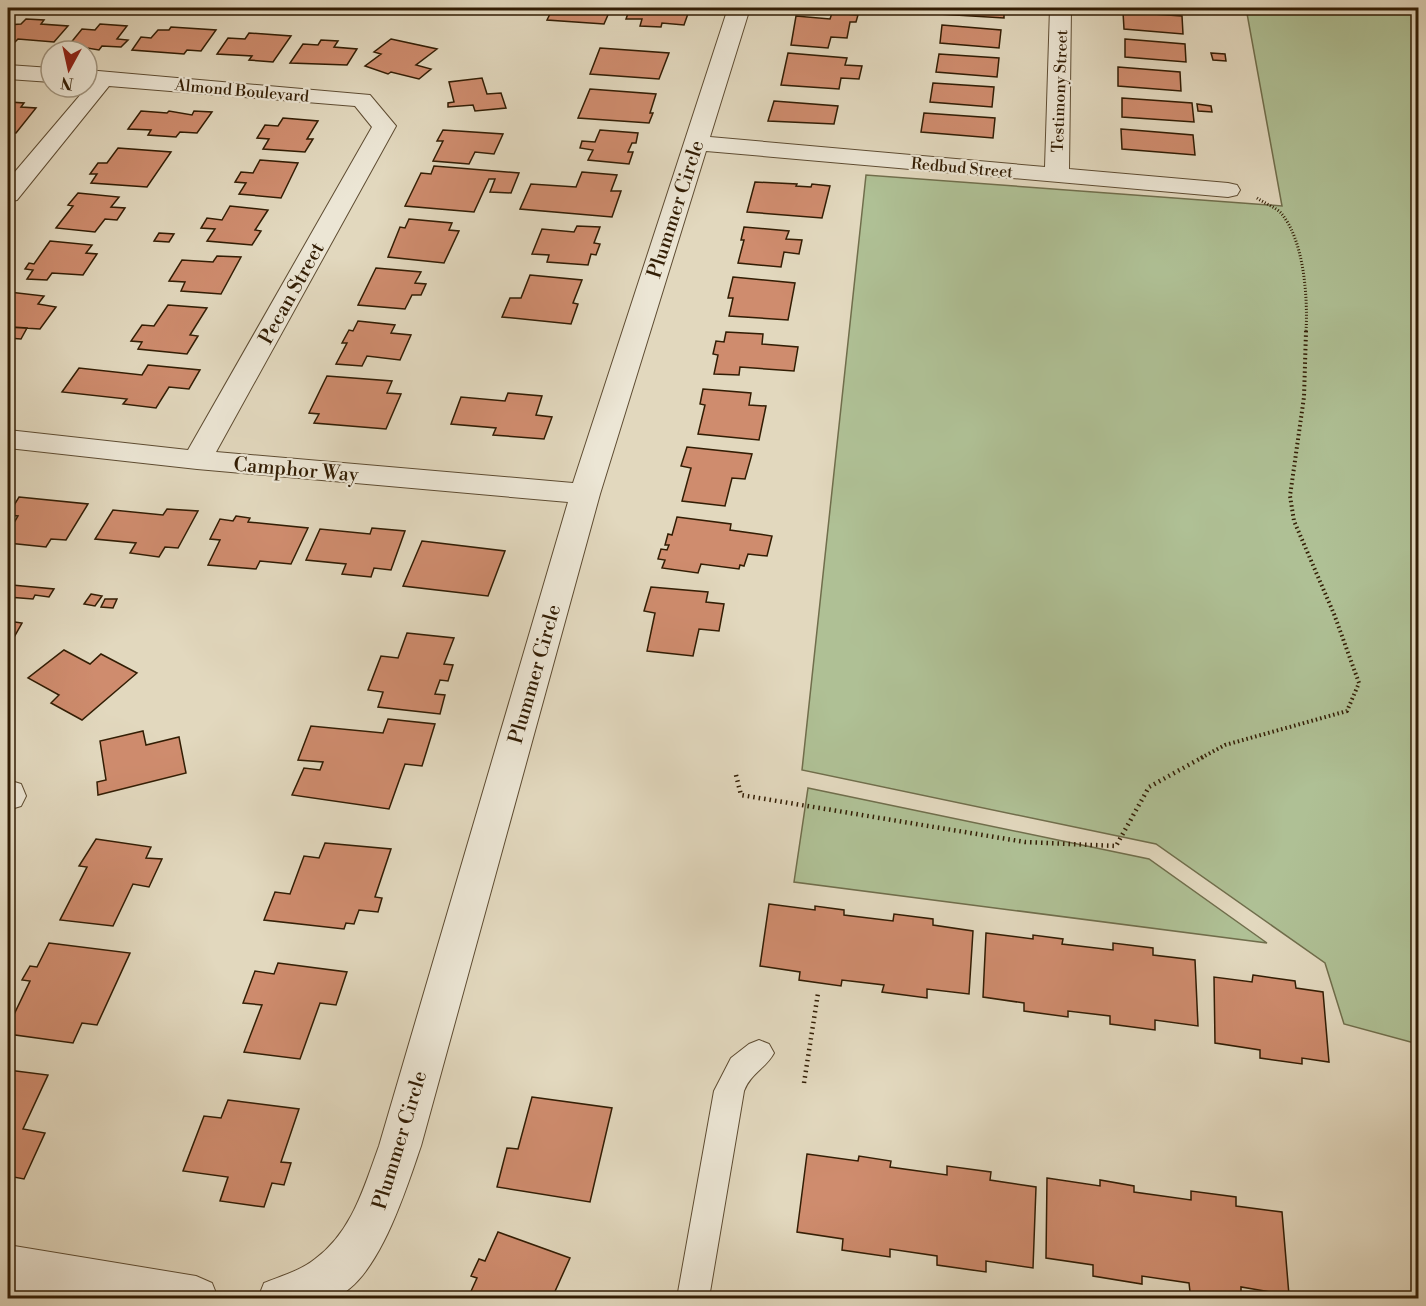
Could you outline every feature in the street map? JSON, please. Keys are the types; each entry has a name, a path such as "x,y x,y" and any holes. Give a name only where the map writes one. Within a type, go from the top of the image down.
{"street":[{"name":"Plummer Circle","path":"280,1299 303,1292 337,1271 362,1241 380,1206 400,1146 585,494 739,8"},
{"name":"Testimony Street","path":"1057,175 1061,8"},
{"path":"8,72 39,74"},
{"name":"Almond Boulevard","path":"99,78 362,100 384,126"},
{"path":"8,195 79,99"},
{"name":"Pecan Street","path":"197,460 384,126"},
{"name":"Redbud Street","path":"696,143 1228,190"},
{"name":"Camphor Way","path":"8,439 197,460 585,494"},
{"path":"10,1276 196,1299"}],"lane":[{"path":"693,1299 731,1081 742,1065 759,1053"}],"path":[{"path":"736,775 741,795 1025,842 1116,846 1149,787 1225,744 1347,711 1359,683 1335,614 1294,521 1290,496 1304,397 1307,313 1297,238 1280,212 1255,196 1228,190"},
{"path":"804,1083 818,993"}],"green space":[{"path":"1246,8 1418,8 1418,1044 1344,1024 1325,963 1156,844 802,770 866,175 1282,206"},
{"path":"808,788 1149,859 1267,943 794,882"}],"building":[{"path":"476,8 535,8 533,12"},
{"path":"553,8 611,8 604,24 547,20"},
{"path":"630,8 690,8 684,25 662,23 661,27 640,26 642,19 626,19"},
{"path":"939,8 1004,8 1004,18 939,14"},
{"path":"1123,12 1182,16 1183,34 1124,29"},
{"path":"832,13 858,15 856,22 850,22 847,38 831,37 828,48 791,45 796,16 830,19"},
{"path":"26,19 44,20 41,24 68,26 57,39 8,41 8,25 21,24"},
{"path":"100,24 127,26 117,39 128,40 121,47 102,46 99,50 99,39 74,39 82,29 95,30"},
{"path":"942,25 1001,30 999,48 940,43"},
{"path":"171,27 216,30 201,51 187,50 184,54 132,50 141,37 151,38 158,30 169,30"},
{"path":"249,33 291,36 273,62 249,60 252,56 217,54 228,38 245,39"},
{"path":"391,39 437,49 416,65 431,69 419,79 391,72 388,74 365,66 381,54 374,52"},
{"path":"1125,39 1185,44 1186,62 1125,57"},
{"path":"321,40 338,41 334,47 357,49 347,65 290,63 303,44 318,45"},
{"path":"600,48 669,53 659,79 590,74"},
{"path":"788,53 847,58 845,65 862,66 859,79 841,78 839,89 781,85"},
{"path":"1211,53 1225,54 1226,61 1213,60"},
{"path":"939,54 999,58 997,77 936,72"},
{"path":"1118,67 1180,72 1181,91 1118,86"},
{"path":"482,78 487,94 501,93 506,108 475,111 473,105 448,107 448,103 454,102 449,82"},
{"path":"933,83 994,87 992,107 930,102"},
{"path":"590,89 656,94 649,123 578,118"},
{"path":"1122,98 1192,103 1194,122 1122,117"},
{"path":"8,99 13,99 10,102 24,103 21,107 36,108 16,133 8,133"},
{"path":"774,101 838,106 834,124 768,121"},
{"path":"1197,104 1211,106 1212,112 1198,111"},
{"path":"141,111 167,113 169,111 192,115 194,111 212,112 197,133 180,132 176,137 148,135 151,130 128,129"},
{"path":"924,113 995,118 993,138 921,132"},
{"path":"283,118 318,121 307,139 313,139 305,152 263,149 269,139 257,138 265,125 278,126"},
{"path":"1121,129 1193,135 1195,155 1122,149"},
{"path":"443,130 503,134 494,154 475,152 469,164 433,161 443,141 437,141"},
{"path":"600,130 638,133 636,143 632,143 628,152 633,152 629,164 588,160 593,150 580,148 582,141 595,142"},
{"path":"118,148 171,152 147,187 91,183 97,174 90,174 98,163 107,163"},
{"path":"260,160 298,163 281,198 239,194 246,183 235,182 241,172 253,173"},
{"path":"434,166 519,173 511,193 490,192 495,179 489,179 474,212 405,206 421,173 431,174"},
{"path":"582,172 617,175 611,191 621,191 612,217 520,209 531,184 576,187"},
{"path":"755,182 811,187 812,184 830,186 822,218 747,212"},
{"path":"78,193 119,197 111,207 125,208 117,220 105,219 95,232 56,228 73,206 68,205"},
{"path":"230,206 268,210 255,230 261,231 252,245 207,241 215,229 201,228 207,218 222,220"},
{"path":"409,219 452,223 449,230 459,231 444,263 388,257 400,227 405,228"},
{"path":"577,226 600,227 594,243 600,244 596,255 591,254 588,265 547,262 549,255 532,254 542,229 574,232"},
{"path":"744,227 789,231 786,239 802,240 799,254 784,252 781,267 738,263 744,240 741,240"},
{"path":"159,233 174,234 169,242 154,241"},
{"path":"50,241 92,245 86,253 97,254 83,275 52,273 47,280 27,279 33,270 25,269 29,263 34,264"},
{"path":"217,256 241,257 221,294 181,291 185,282 169,281 182,260 213,262"},
{"path":"376,268 421,272 415,283 426,284 421,295 412,295 405,309 358,305"},
{"path":"530,275 582,280 573,303 578,304 571,324 502,317 510,298 521,298"},
{"path":"733,277 795,283 788,320 729,316 733,298 728,298"},
{"path":"9,292 44,296 38,304 56,307 40,329 8,327"},
{"path":"168,305 207,308 190,335 198,336 187,354 138,349 142,342 131,341 142,325 154,326"},
{"path":"358,321 395,325 391,333 411,335 400,360 367,356 362,366 336,364 347,343 342,343 349,330 353,331"},
{"path":"12,327 27,328 21,339 8,338"},
{"path":"726,332 763,334 762,344 798,347 794,371 740,367 739,375 714,374 718,355 713,354 716,341 724,342"},
{"path":"148,365 200,370 189,389 169,387 156,408 123,404 127,399 62,392 79,368 142,375"},
{"path":"327,376 392,381 387,393 401,394 386,429 314,423 319,414 309,413"},
{"path":"703,389 751,393 749,405 766,406 759,440 698,434 705,405 700,404"},
{"path":"508,393 542,396 536,415 552,417 544,439 493,435 496,428 451,424 461,397 505,401"},
{"path":"687,447 752,454 745,479 732,478 725,506 682,501 691,468 681,466"},
{"path":"19,497 88,504 66,540 51,539 46,547 8,543 8,533 18,516 8,515"},
{"path":"167,509 198,511 178,548 165,547 159,557 130,553 136,543 95,539 113,510 163,515"},
{"path":"236,516 250,518 248,522 308,528 291,564 260,561 256,569 208,565 220,540 210,539 220,519 233,521"},
{"path":"677,517 731,524 730,530 772,536 767,556 748,554 744,566 740,565 739,569 701,564 698,573 662,568 665,560 658,559 661,549 667,550 669,545 665,545 668,534 672,535"},
{"path":"372,528 405,531 391,570 374,568 371,577 342,574 346,564 306,560 320,529 370,534"},
{"path":"422,541 505,551 488,596 403,586"},
{"path":"12,585 54,589 49,597 35,595 33,599 8,597"},
{"path":"651,587 708,592 706,602 724,604 719,631 699,629 693,656 647,651 655,613 644,611"},
{"path":"91,594 102,596 95,606 84,604"},
{"path":"105,599 117,599 113,608 101,607"},
{"path":"8,621 22,623 8,648"},
{"path":"407,633 454,638 444,664 453,665 448,681 440,680 435,694 445,695 440,714 378,707 383,692 368,690 381,656 398,658"},
{"path":"64,650 90,664 101,654 137,673 82,720 51,703 59,695 28,678"},
{"path":"388,719 435,724 422,766 405,764 389,809 292,795 304,768 320,770 323,762 298,760 311,726 383,733"},
{"path":"143,731 146,745 179,737 186,773 98,795 97,782 106,780 100,741"},
{"path":"96,839 151,847 146,858 162,859 149,887 133,884 113,926 60,920 87,867 79,866"},
{"path":"325,843 391,849 375,897 382,898 378,912 359,910 354,924 346,923 344,929 264,920 275,892 290,894 304,856 319,858"},
{"path":"769,904 815,910 815,906 844,910 844,915 893,921 894,914 933,919 933,925 973,931 969,994 927,989 927,998 882,992 884,985 842,980 841,986 799,980 800,972 760,966"},
{"path":"986,933 1033,939 1033,935 1063,939 1062,944 1113,950 1113,943 1153,948 1153,955 1195,960 1198,1026 1155,1020 1155,1030 1110,1024 1110,1016 1068,1011 1068,1017 1024,1011 1024,1003 983,997"},
{"path":"49,943 130,953 97,1025 82,1023 73,1043 8,1034 8,1027 30,981 22,980 30,966 37,967"},
{"path":"278,963 347,972 336,1005 320,1003 300,1059 244,1052 262,1005 243,1003 255,971 274,974"},
{"path":"1253,975 1295,981 1296,988 1323,992 1329,1062 1302,1058 1302,1064 1260,1058 1260,1050 1215,1043 1214,977 1252,982"},
{"path":"8,1070 48,1075 23,1129 45,1133 24,1179 8,1176"},
{"path":"532,1097 612,1108 590,1202 497,1187 507,1148 518,1149"},
{"path":"228,1100 299,1109 281,1162 291,1163 284,1185 272,1183 264,1207 220,1201 228,1177 183,1171 204,1116 221,1118"},
{"path":"807,1154 858,1161 859,1156 891,1161 890,1167 947,1175 947,1166 991,1172 990,1180 1036,1187 1033,1268 986,1261 986,1272 937,1265 937,1256 890,1249 890,1257 842,1250 843,1239 797,1232"},
{"path":"1047,1178 1100,1186 1100,1180 1134,1186 1134,1192 1191,1200 1191,1191 1236,1197 1236,1206 1282,1212 1289,1295 1241,1287 1241,1298 1190,1292 1189,1283 1142,1276 1142,1284 1093,1276 1093,1265 1046,1258"},
{"path":"498,1232 570,1258 552,1298 468,1298 477,1278 471,1276 479,1259 485,1261"}]}
